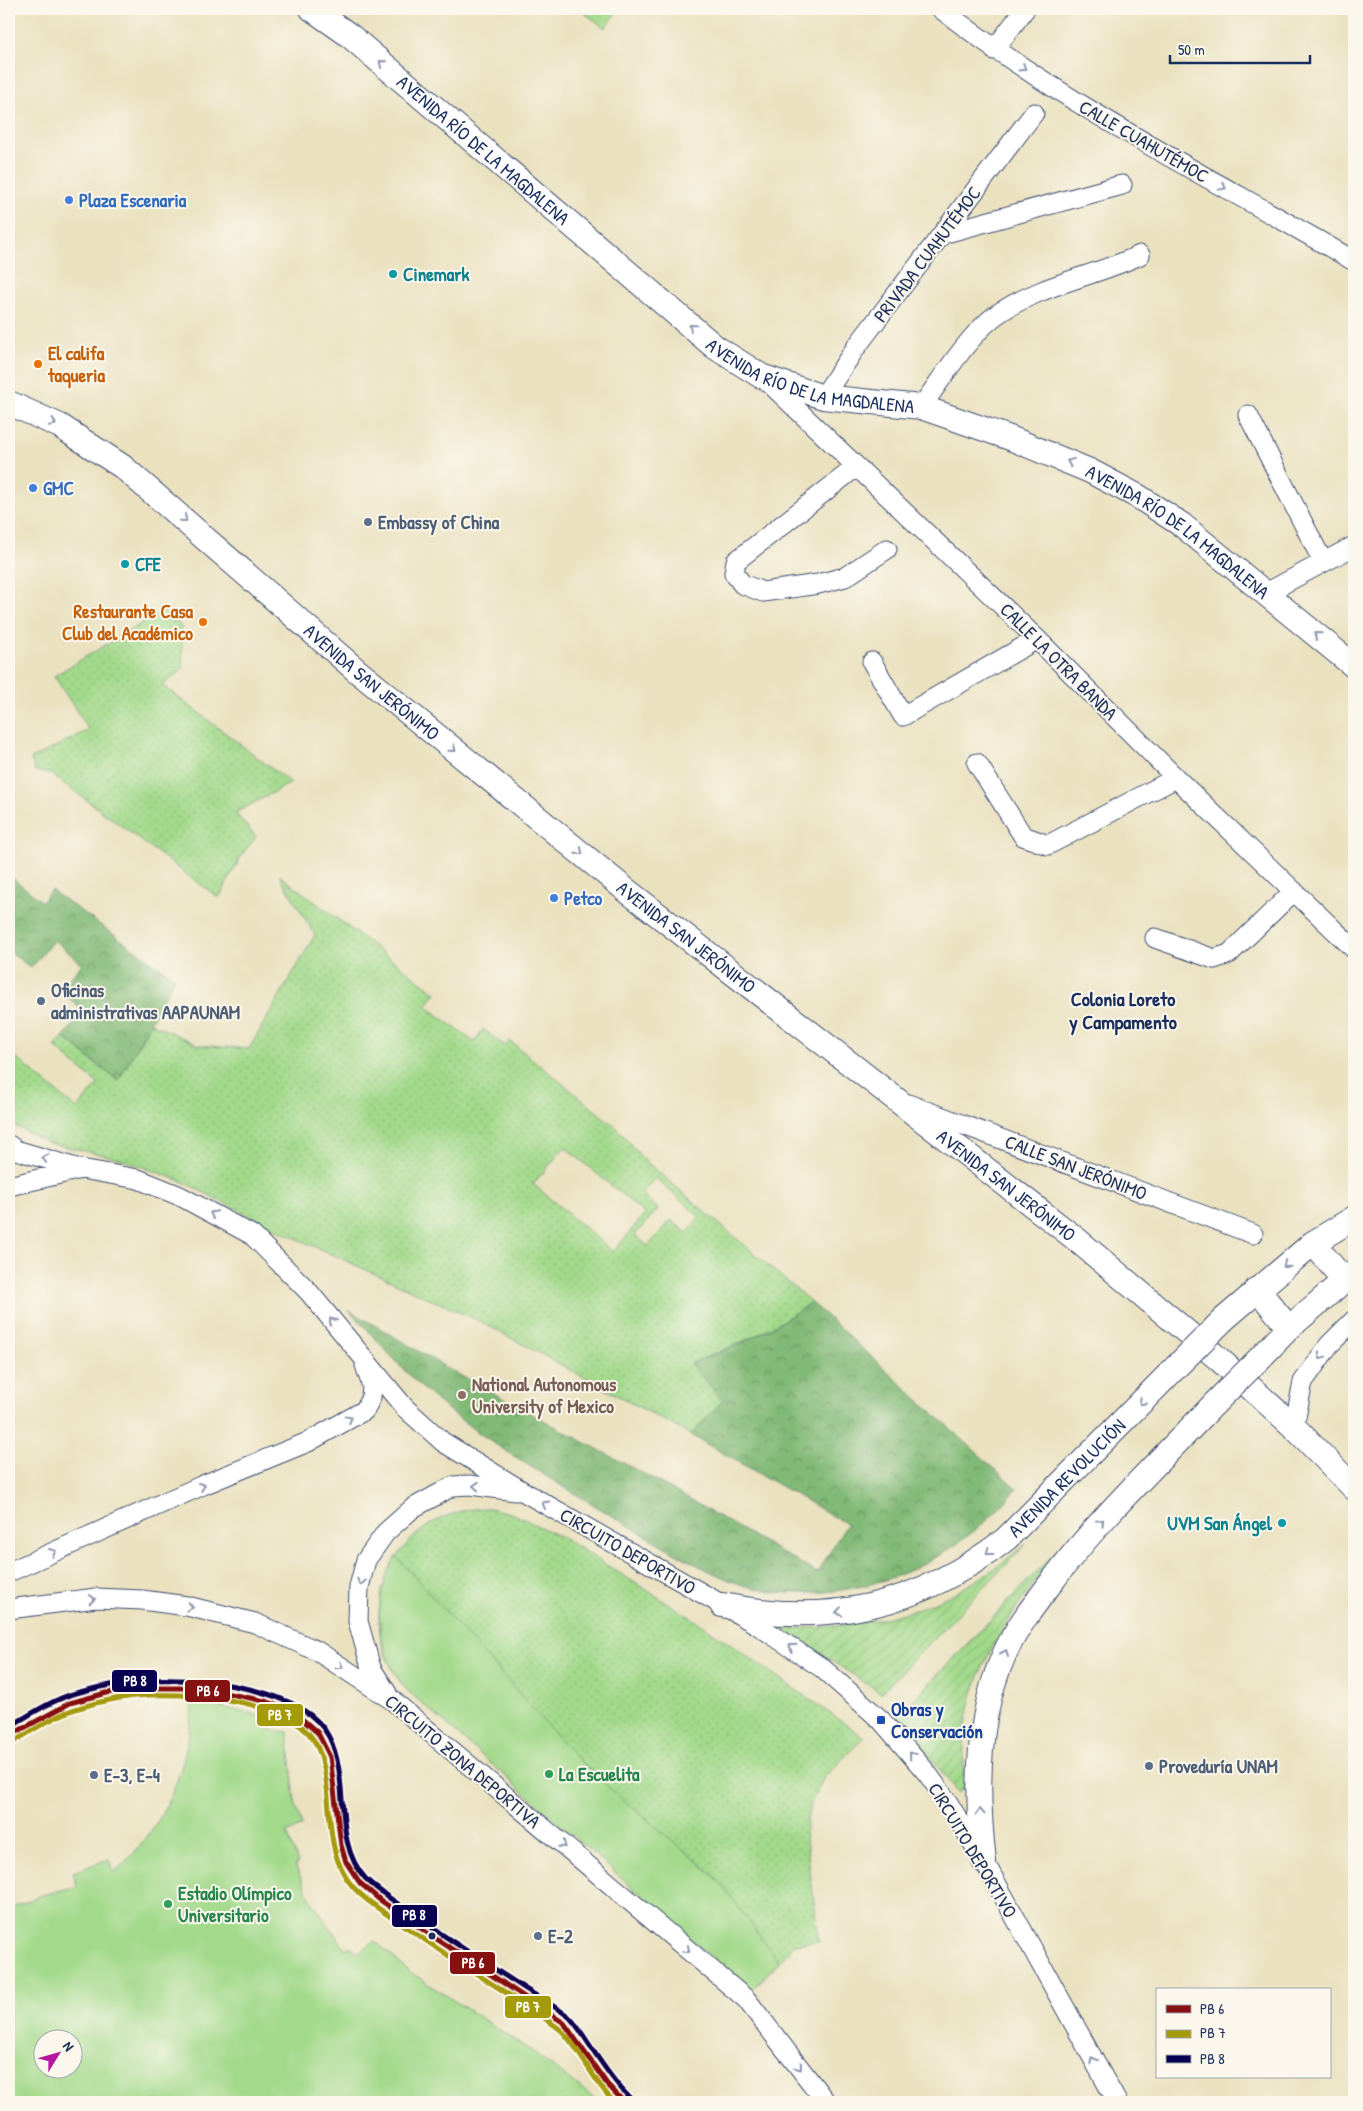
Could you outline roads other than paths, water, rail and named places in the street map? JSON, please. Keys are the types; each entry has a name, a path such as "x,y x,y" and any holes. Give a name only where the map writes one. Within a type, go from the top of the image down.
{"main road":[{"name":"AVENIDA RÍO DE LA MAGDALENA","path":"312,9 348,35 715,347 761,376 823,397 921,407 1010,438 1090,470 1139,497 1182,525 1354,666"},
{"name":"AVENIDA SAN JERÓNIMO","path":"9,403 60,426 123,467 356,670 626,890 1076,1238 1220,1360 1294,1428 1354,1488"},
{"name":"AVENIDA REVOLUCIÓN","path":"722,1606 774,1614 828,1614 880,1604 908,1596 951,1576 983,1557 1006,1539 1223,1320 1313,1243 1354,1218"},
{"path":"984,1861 979,1799 983,1737 995,1681 1009,1643 1026,1616 1075,1549 1290,1328 1349,1276 1313,1243"},
{"path":"1257,1289 1290,1328"}],"street":[{"name":"CALLE CUAHUTÉMOC","path":"941,9 994,50 1120,129 1354,261"},
{"path":"994,50 1025,9"},
{"name":"PRIVADA CUAHUTÉMOC","path":"823,397 857,346 1034,113"},
{"path":"942,234 1122,184"},
{"path":"921,407 977,333 1000,312 1027,297 1114,267 1140,255"},
{"name":"CALLE LA OTRA BANDA","path":"761,376 1037,638 1176,778 1354,949"},
{"path":"1248,415 1323,562"},
{"path":"856,467 736,561 734,573 742,584 764,592 818,584 845,577 887,549"},
{"path":"1266,593 1354,546"},
{"path":"872,662 903,716 1037,638"},
{"path":"977,763 1023,836 1048,845 1176,778"},
{"path":"1155,938 1214,959 1228,954 1294,892"},
{"name":"CALLE SAN JERÓNIMO","path":"899,1100 1253,1234"},
{"path":"9,1145 16,1150 82,1169"},
{"name":"CIRCUITO DEPORTIVO","path":"9,1186 82,1169 138,1179 180,1196 252,1235 308,1291 405,1408 443,1442 524,1492 756,1624 822,1668 881,1720 927,1773 966,1830 1117,2102"},
{"path":"1294,1428 1304,1382 1330,1345 1354,1320"},
{"path":"9,1572 203,1485 308,1442 365,1410 371,1397 372,1386 363,1359"},
{"path":"392,1700 371,1668 358,1621 359,1587 366,1560 386,1532 414,1508 453,1486 470,1485 524,1492"},
{"name":"CIRCUITO ZONA DEPORTIVA","path":"9,1609 96,1598 142,1600 187,1606 255,1623 290,1637 317,1651 392,1700 746,1999 826,2102"}],"place":[{"name":"Plaza Escenaria","path":"69,200"},
{"name":"Cinemark","path":"393,274"},
{"name":"El califa taqueria","path":"38,364"},
{"name":"GMC","path":"33,488"},
{"name":"Embassy of China","path":"368,522"},
{"name":"CFE","path":"125,564"},
{"name":"Restaurante Casa Club del Académico","path":"203,622"},
{"name":"Petco","path":"554,898"},
{"name":"Oficinas administrativas AAPAUNAM","path":"41,1001"},
{"name":"National Autonomous University of Mexico","path":"462,1395"},
{"name":"UVM San Ángel","path":"1282,1523"},
{"name":"Obras y Conservación","path":"881,1720"},
{"name":"Proveduría UNAM","path":"1149,1766"},
{"name":"La Escuelita","path":"549,1774"},
{"name":"E-3, E-4","path":"94,1775"},
{"name":"Estadio Olímpico Universitario","path":"168,1904"},
{"name":"E-2","path":"538,1936"}],"district":[{"name":"Colonia Loreto y Campamento","path":"1123,1010"}]}
